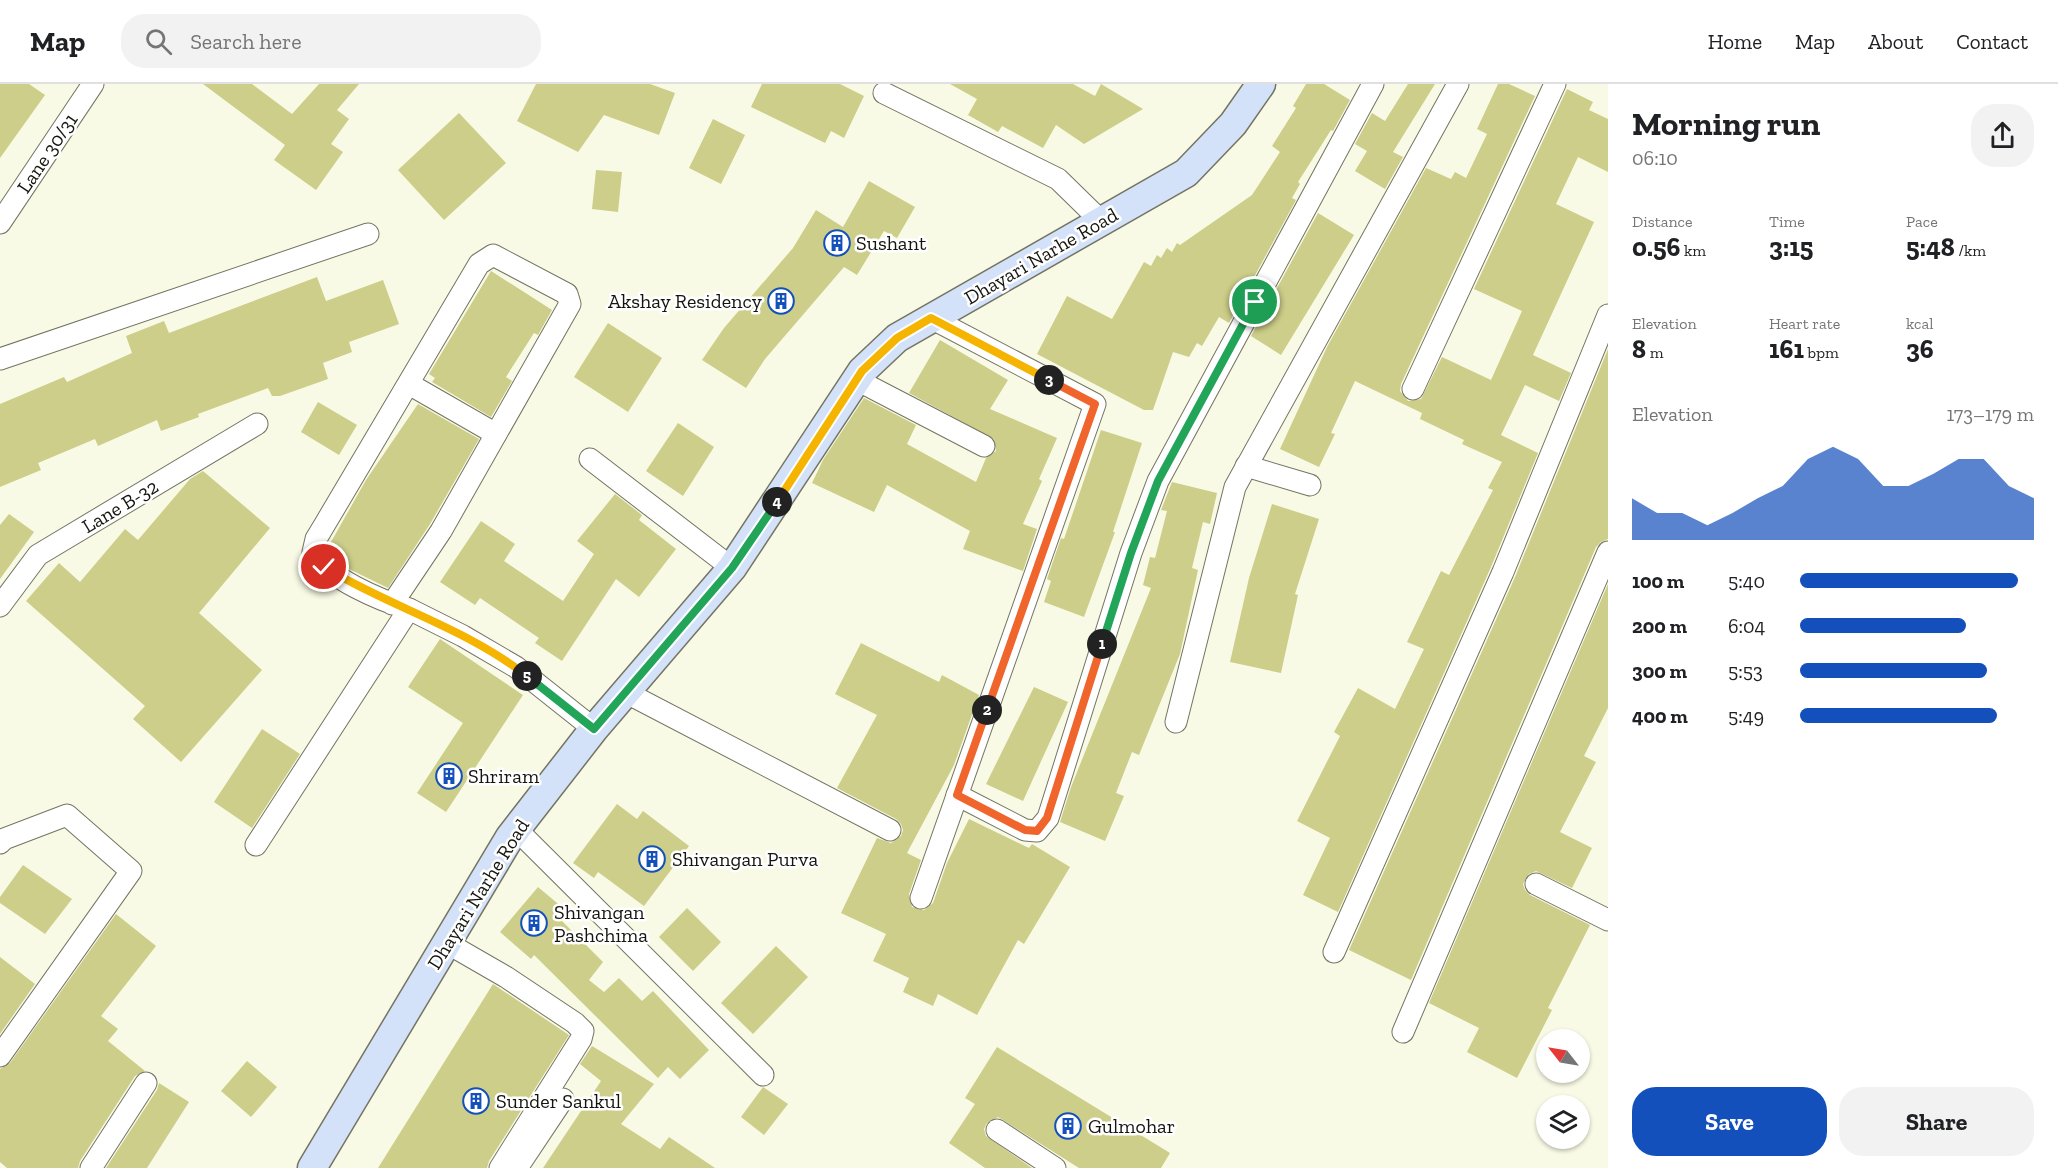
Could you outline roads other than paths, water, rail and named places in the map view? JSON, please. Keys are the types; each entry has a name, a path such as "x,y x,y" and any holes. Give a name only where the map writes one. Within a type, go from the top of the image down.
{"street":[{"name":"Lane 30/31","path":"0,223 93,84"},
{"name":"Dhayari Narhe Road","path":"312,1168 510,837 594,729 732,568 862,371 897,338 1186,173 1233,124 1261,84"},
{"path":"957,795 1025,830 1037,831 1047,818 1131,553 1158,481 1373,84"},
{"path":"1176,722 1235,486 1458,84"},
{"path":"1413,389 1555,84"},
{"path":"884,93 1058,179 1101,221"},
{"path":"0,360 368,234"},
{"path":"256,845 401,607 441,531 570,304 567,294 493,255 485,258 479,264 316,539 314,552 324,567 401,607 463,636 516,668 594,729"},
{"path":"1334,952 1503,572 1608,315"},
{"path":"921,898 1095,404 931,318"},
{"path":"857,380 984,446"},
{"path":"409,384 496,434"},
{"name":"Lane B-32","path":"0,606 38,555 257,424"},
{"path":"590,459 732,568"},
{"path":"1246,466 1310,485"},
{"path":"1403,1032 1608,552"},
{"path":"625,692 890,830"},
{"path":"0,843 4,839 67,815 131,871 0,1056"},
{"path":"517,830 763,1075"},
{"path":"1536,884 1608,920"},
{"path":"447,943 506,976 575,1023 583,1031 581,1039 500,1168"},
{"path":"91,1168 146,1083"},
{"path":"517,1168 563,1099"},
{"path":"997,1130 1055,1168"}],"place":[{"name":"Sushant","path":"837,243"},
{"name":"Akshay Residency","path":"781,301"},
{"name":"Shriram","path":"449,776"},
{"name":"Shivangan Purva","path":"652,859"},
{"name":"Shivangan Pashchima","path":"534,923"},
{"name":"Sunder Sankul","path":"476,1101"},
{"name":"Gulmohar","path":"1068,1126"}]}
